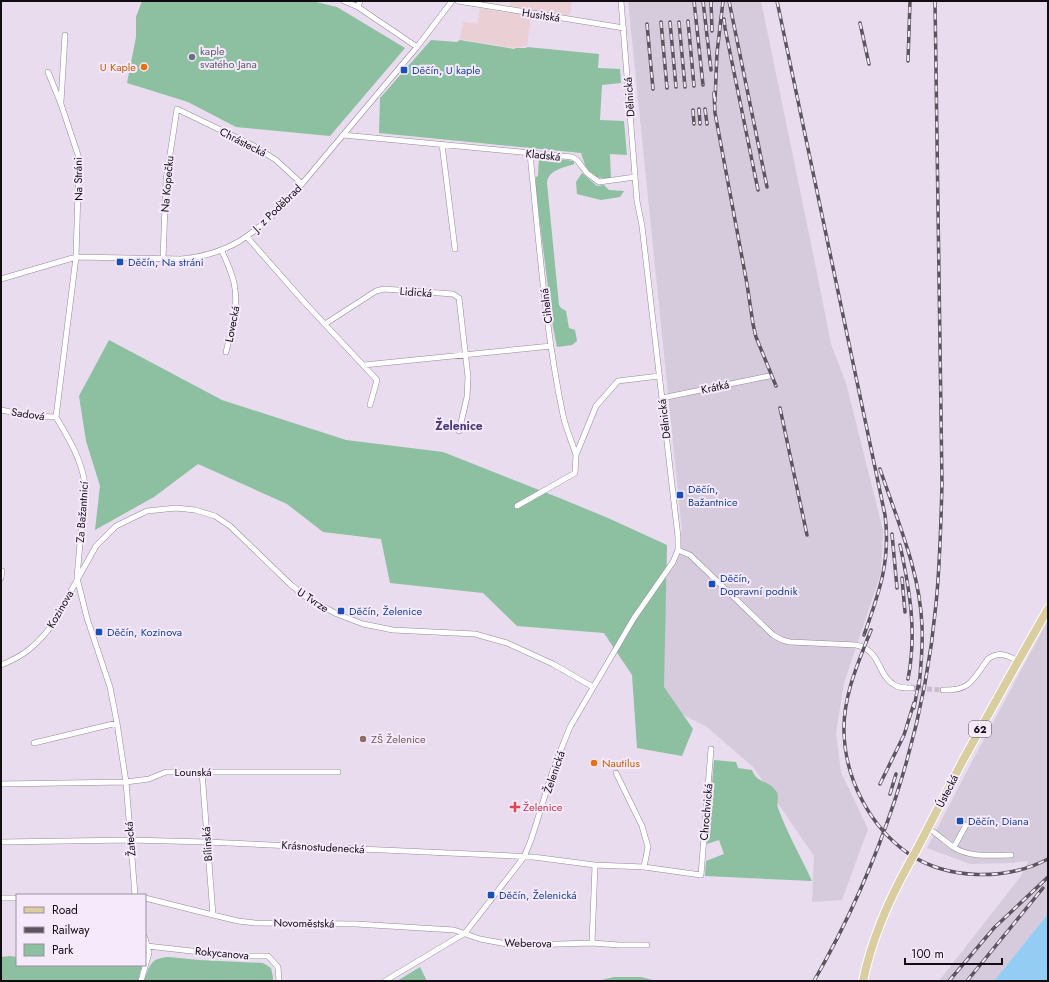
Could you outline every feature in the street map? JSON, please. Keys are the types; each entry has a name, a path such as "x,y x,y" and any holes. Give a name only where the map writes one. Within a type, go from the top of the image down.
{"main road":[{"name":"Ústecká","path":"863,981 868,955 888,902 962,762 1048,609"}],"street":[{"path":"344,1 358,7 418,47"},
{"path":"358,7 360,1"},
{"name":"J. z Poděbrad","path":"1,279 76,257 163,259 198,258 222,251 247,237 285,204 418,47 452,1"},
{"name":"Husitská","path":"458,1 624,28"},
{"name":"Dělnická","path":"622,1 635,178 662,398 678,537 678,550"},
{"name":"Na Stráni","path":"61,104 66,35"},
{"name":"Na Stráni","path":"48,72 61,104 79,158 76,257"},
{"name":"Chrástecká","path":"177,109 254,146 276,160 302,184"},
{"name":"Na Kopečku","path":"163,259 166,180 177,109"},
{"name":"Kladská","path":"343,135 572,157 581,164 587,173 599,182 635,178"},
{"path":"442,144 455,249"},
{"name":"Cihelná","path":"530,154 551,346 564,416 576,455"},
{"path":"247,237 377,380 370,405"},
{"name":"Lovecká","path":"222,251 236,289 236,306 226,352"},
{"path":"56,417 76,257"},
{"name":"Lidická","path":"325,324 376,291 384,289 453,294 458,298 466,355"},
{"path":"364,366 551,346"},
{"path":"460,431 467,397 468,377 466,355"},
{"path":"517,506 575,473 576,455 596,406 618,381 659,376"},
{"name":"Krátká","path":"662,398 769,376"},
{"name":"Sadová","path":"1,410 31,416 56,417"},
{"name":"Za Bažantnicí","path":"56,417 69,438 83,471 85,485 77,578 87,618 110,687 126,782"},
{"name":"U Tvrze","path":"77,578 96,546 116,526 147,511 176,508 195,510 215,516 230,526 290,584 307,598 336,614 364,624 393,630 475,634 507,643 553,664 594,687"},
{"path":"678,550 690,555 773,635 790,642 856,645 864,648 872,654 887,678 893,684 904,688 912,688"},
{"name":"Želenická","path":"385,981 465,933 524,857 531,840 554,767 570,727 634,618 673,562 678,550"},
{"path":"1,578 2,571"},
{"name":"Kozinova","path":"1,665 14,660 30,650 43,637 52,625 77,578"},
{"path":"943,690 954,690 968,685 992,656 1001,654 1018,661"},
{"path":"34,743 117,723"},
{"name":"Chrochvická","path":"701,875 711,749"},
{"name":"Lounská","path":"1,784 126,782 149,779 166,772 338,772"},
{"name":"Bílinská","path":"202,772 213,915"},
{"path":"616,773 642,826 648,846 644,867"},
{"name":"Žatecká","path":"126,782 135,894"},
{"path":"954,847 966,825"},
{"path":"928,828 954,847 974,855 1011,855"},
{"name":"Krásnostudenecká","path":"1,842 130,840 207,842 524,857 595,865 644,867 701,875"},
{"path":"592,943 595,865"},
{"path":"1,898 16,898"},
{"name":"Novoměstská","path":"146,898 238,921 356,924 454,930 465,933"},
{"name":"Weberova","path":"465,933 480,939 507,944 527,945 592,943 619,946 647,945"},
{"path":"146,942 149,953 146,964"},
{"name":"Rokycanova","path":"147,946 236,956 268,956 278,967 279,981"},
{"path":"141,981 145,966"}],"shaded area":[{"path":"511,1 572,1 570,15 532,11 527,46 515,48 460,39 463,22 478,24 480,8 508,13"},
{"path":"628,1 761,1 831,344 846,383 883,530 881,573 844,683 836,733 841,772 868,829 842,900 812,902 814,856 753,767 707,727 658,702 666,580 682,531"},
{"path":"1048,620 1048,914 994,981 939,981 1021,876 1028,861 970,864 927,848"}],"green space":[{"path":"142,1 312,1 337,7 405,48 330,136 236,127 188,102 127,83 136,37 136,17"},
{"path":"431,40 457,42 460,40 514,49 527,47 599,54 598,68 620,69 621,83 602,85 600,120 624,121 627,155 610,154 611,179 598,177 590,173 585,166 581,153 379,133 380,98"},
{"path":"539,157 574,161 574,164 553,172 547,183 559,305 566,311 569,328 575,330 577,341 572,345 557,347 553,327 535,184 536,177 538,176"},
{"path":"582,173 597,186 604,185 609,190 624,191 620,197 601,200 577,194 576,182"},
{"path":"109,340 222,400 346,440 443,452 608,518 667,545 664,687 693,729 682,756 637,748 632,675 604,633 517,626 483,593 390,583 381,539 323,532 287,504 198,464 154,497 95,530 100,486 86,441 79,396"},
{"path":"714,760 736,762 738,768 752,770 757,778 770,785 776,791 778,795 778,806 782,817 812,881 705,876 706,861 724,854 719,840 707,844"},
{"path":"1,957 16,957 16,966 142,966 138,981 1,981"},
{"path":"169,957 263,963 271,968 273,981 144,981 154,961"},
{"path":"420,967 427,981 397,981"},
{"path":"614,977 641,977 657,981 597,981"}],"water":[{"path":"1048,914 1048,981 994,981"}],"tunnel":[{"path":"912,688 943,690"}],"railway":[{"path":"694,1 703,85"},
{"path":"703,1 711,70"},
{"path":"711,1 712,31"},
{"path":"723,1 717,53 715,101 714,93 715,113 753,324 756,337 776,386"},
{"path":"729,1 767,187"},
{"path":"777,1 885,515 885,562 879,591 864,635"},
{"path":"908,61 910,1"},
{"path":"814,981 838,937 859,892 895,799 910,751 930,653 936,604 941,529 942,483 935,1"},
{"path":"724,19 758,190"},
{"path":"688,21 694,86"},
{"path":"661,22 667,88"},
{"path":"670,22 676,87"},
{"path":"679,22 685,87"},
{"path":"860,23 869,64"},
{"path":"647,24 653,89"},
{"path":"699,109 700,124"},
{"path":"705,109 707,124"},
{"path":"693,110 694,124"},
{"path":"780,408 807,535"},
{"path":"880,469 907,546 917,585 922,634 922,656 919,687"},
{"path":"892,534 897,588"},
{"path":"900,545 907,579 911,612 912,645 908,679"},
{"path":"902,578 905,612"},
{"path":"871,630 852,680 846,706 844,732 845,750 849,767 862,800 872,816 895,843 909,854 924,863 941,869 959,873 996,874 1032,866 1048,859"},
{"path":"914,708 919,681"},
{"path":"880,784 904,735 914,703"},
{"path":"890,794 896,774"},
{"path":"949,981 994,928 1048,877"},
{"path":"967,981 1043,888"}],"place":[{"name":"kaple svatého Jana","path":"192,57"},
{"name":"U Kaple","path":"144,67"},
{"name":"Děčín, U kaple","path":"404,70"},
{"name":"Děčín, Na stráni","path":"120,262"},
{"name":"Děčín, Bažantnice","path":"680,495"},
{"name":"Děčín, Dopravní podnik","path":"712,584"},
{"name":"Děčín, Želenice","path":"341,611"},
{"name":"Děčín, Kozinova","path":"99,632"},
{"name":"ZŠ Želenice","path":"363,739"},
{"name":"Nautilus","path":"594,763"},
{"name":"Želenice","path":"515,807"},
{"name":"Děčín, Diana","path":"960,821"},
{"name":"Děčín, Želenická","path":"491,895"}],"district":[{"name":"Želenice","path":"459,426"}]}
